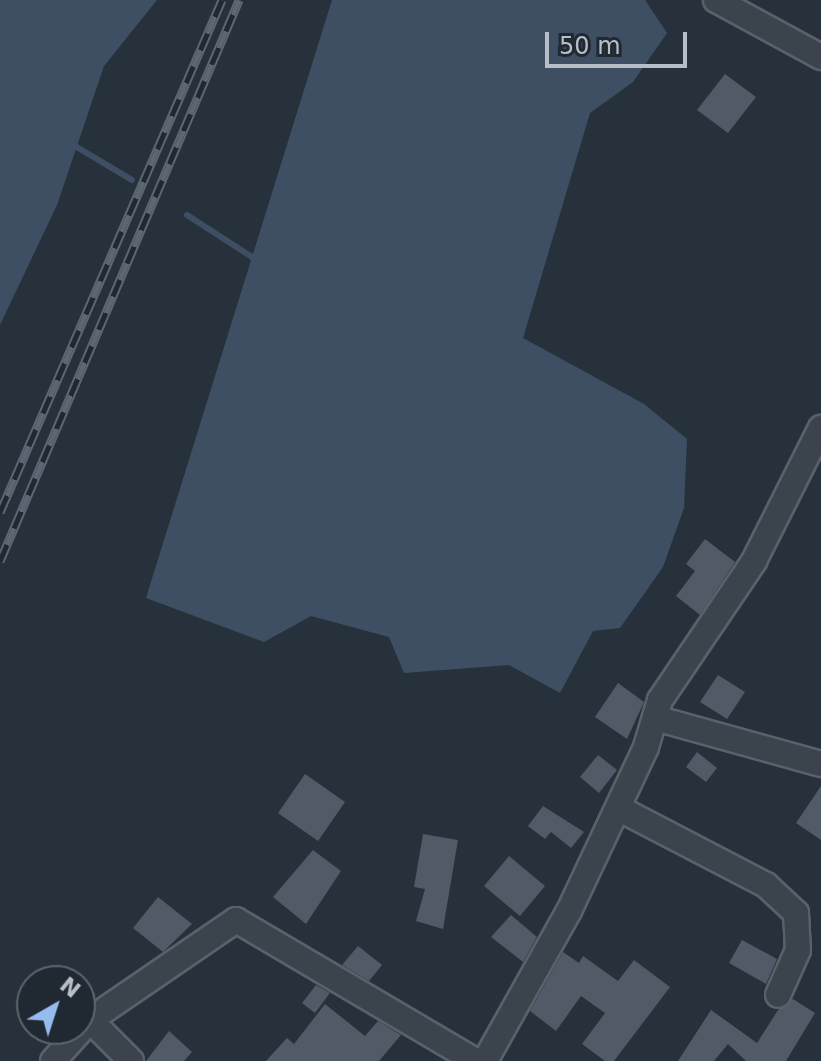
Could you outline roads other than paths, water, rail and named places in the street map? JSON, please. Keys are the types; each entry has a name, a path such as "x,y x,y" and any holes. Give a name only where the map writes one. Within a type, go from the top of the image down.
{"street":[{"path":"716,0 821,57"},
{"path":"485,1061 569,911 618,808 660,700 754,561 821,428"},
{"path":"655,718 821,764"},
{"path":"618,808 766,885 796,913 798,950 778,995"},
{"path":"96,1016 236,920 475,1061"},
{"path":"96,1026 131,1061"},
{"path":"53,1061 67,1045"}],"water":[{"path":"0,0 157,0 104,66 57,205 0,325"},
{"path":"332,0 645,0 667,33 633,82 590,113 523,338 644,404 687,439 684,508 663,567 620,628 593,631 560,693 509,665 404,673 389,637 311,616 264,642 146,598"}],"waterway":[{"path":"70,143 132,180"},
{"path":"187,215 258,261"}],"railway":[{"path":"0,512 222,0"},
{"path":"0,561 239,0"}]}
